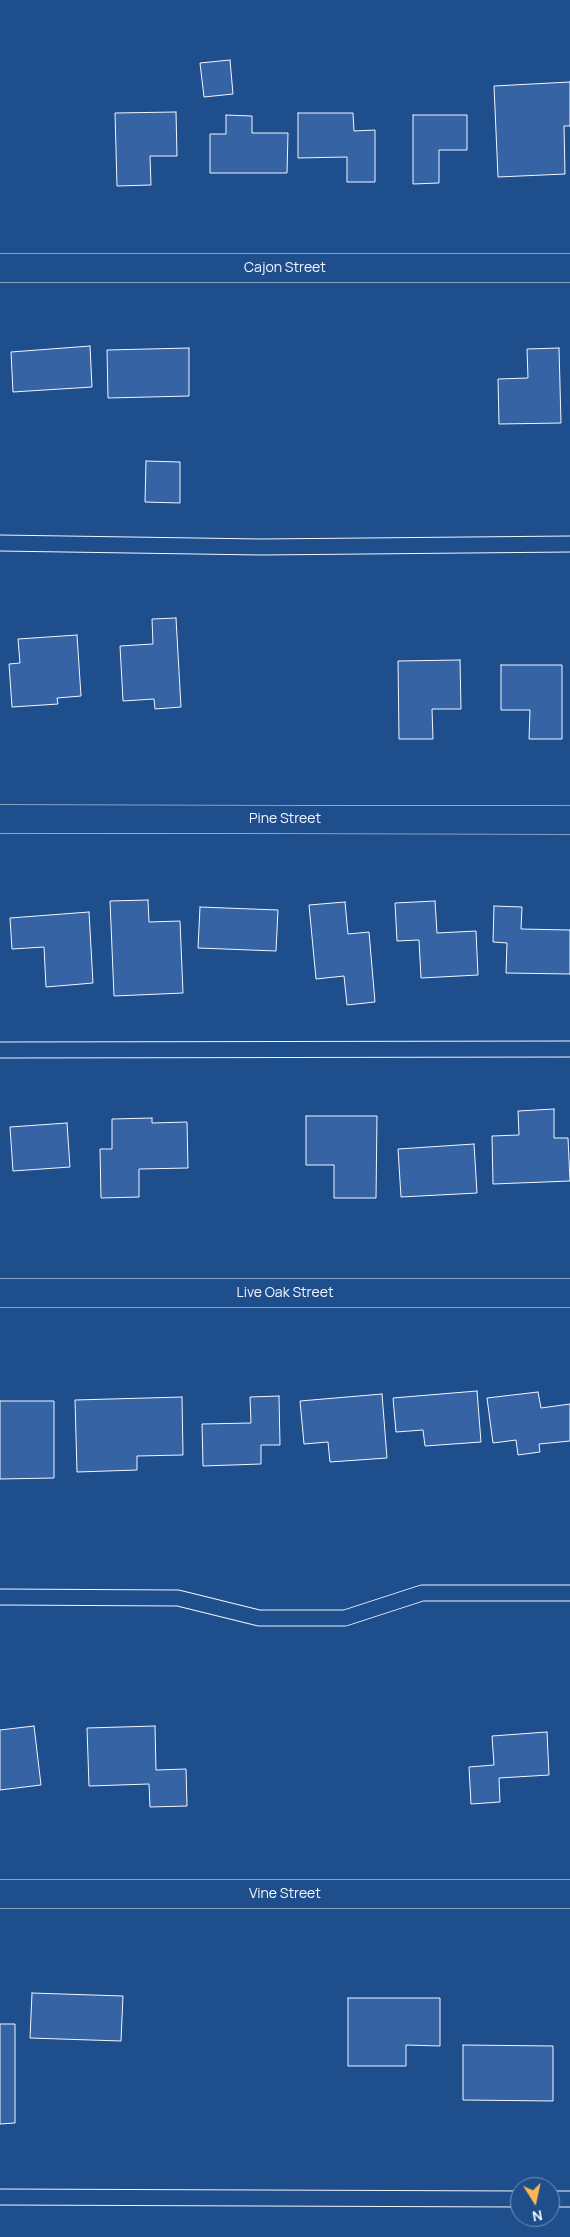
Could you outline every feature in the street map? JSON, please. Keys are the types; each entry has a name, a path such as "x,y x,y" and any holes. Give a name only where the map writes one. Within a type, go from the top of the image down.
{"street":[{"name":"Cajon Street","path":"0,268 570,268"},
{"name":"Pine Street","path":"0,819 570,820"},
{"name":"Live Oak Street","path":"0,1292 570,1293"},
{"name":"Vine Street","path":"0,1894 570,1894"}],"lane":[{"path":"0,543 261,547 570,544"},
{"path":"0,1050 570,1049"},
{"path":"0,1598 178,1598 259,1618 345,1618 422,1593 570,1592"},
{"path":"0,2197 510,2199"}],"building":[{"path":"230,60 233,94 204,97 200,63"},
{"path":"570,82 570,126 564,126 565,174 498,177 494,86"},
{"path":"176,112 177,156 150,156 151,185 117,186 115,113"},
{"path":"298,113 353,113 354,131 375,130 375,182 347,182 347,157 298,158"},
{"path":"226,115 252,116 252,133 288,133 287,173 210,173 210,134 226,134"},
{"path":"413,115 467,115 467,150 439,150 439,183 413,184"},
{"path":"90,346 92,387 13,392 11,352"},
{"path":"189,348 189,396 108,398 107,350"},
{"path":"559,348 561,423 499,424 498,379 528,378 527,349"},
{"path":"146,461 180,462 180,503 145,502"},
{"path":"176,618 181,707 155,709 154,699 123,701 120,646 153,644 152,619"},
{"path":"77,635 81,696 57,698 58,704 12,707 9,664 20,663 18,639"},
{"path":"460,660 461,709 432,709 433,739 399,739 398,661"},
{"path":"501,665 562,665 562,739 529,739 530,710 501,710"},
{"path":"148,900 149,922 180,921 183,993 114,996 110,901"},
{"path":"435,901 437,933 476,931 478,975 421,978 419,940 397,941 395,903"},
{"path":"345,902 348,934 369,932 375,1002 347,1005 344,976 316,979 309,905"},
{"path":"494,906 522,907 521,929 570,930 570,974 506,973 507,943 493,942"},
{"path":"200,907 278,910 276,951 198,948"},
{"path":"89,912 93,983 46,987 44,947 12,949 10,918"},
{"path":"554,1109 554,1138 568,1138 570,1181 493,1184 492,1136 519,1135 518,1111"},
{"path":"306,1116 377,1116 376,1198 334,1198 334,1165 306,1165"},
{"path":"152,1118 152,1123 187,1122 188,1168 139,1169 139,1197 101,1198 100,1149 112,1149 112,1119"},
{"path":"67,1123 70,1167 13,1171 10,1127"},
{"path":"474,1144 477,1193 401,1197 398,1149"},
{"path":"477,1391 481,1442 425,1446 423,1430 396,1432 393,1398"},
{"path":"538,1392 541,1408 570,1404 570,1441 539,1444 540,1452 518,1455 516,1440 493,1443 487,1398"},
{"path":"382,1394 387,1458 330,1462 328,1442 304,1444 300,1401"},
{"path":"279,1396 280,1445 261,1445 261,1464 203,1466 202,1424 251,1423 250,1397"},
{"path":"182,1397 183,1455 137,1456 137,1470 77,1472 75,1400"},
{"path":"0,1401 54,1401 54,1478 0,1479"},
{"path":"34,1726 41,1785 0,1790 0,1730"},
{"path":"155,1726 156,1770 186,1769 187,1806 150,1807 149,1784 89,1786 87,1728"},
{"path":"547,1732 549,1775 499,1778 500,1802 471,1804 469,1767 494,1765 492,1736"},
{"path":"32,1993 123,1996 121,2041 30,2038"},
{"path":"348,1998 440,1998 440,2046 406,2045 406,2066 348,2066"},
{"path":"0,2024 15,2024 15,2123 0,2124"},
{"path":"463,2045 553,2046 553,2101 463,2100"}]}
